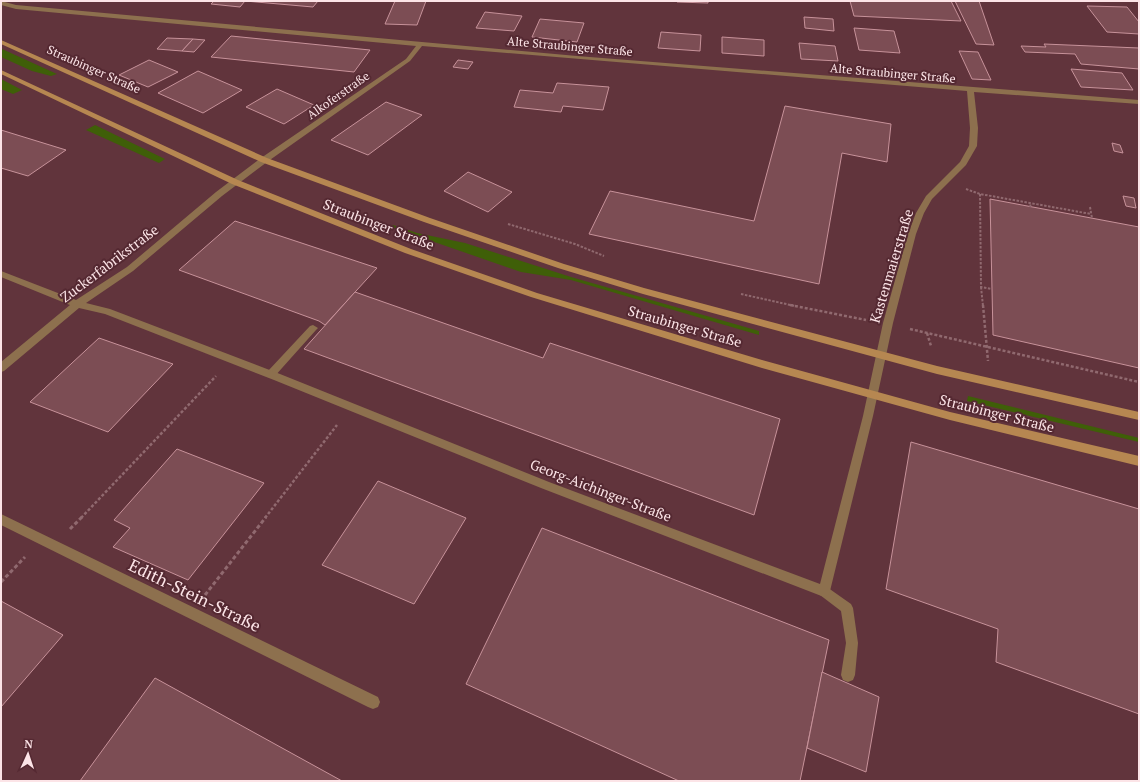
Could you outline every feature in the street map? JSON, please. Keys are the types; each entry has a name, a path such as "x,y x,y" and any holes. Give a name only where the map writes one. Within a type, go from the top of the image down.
{"main road":[{"name":"Straubinger Straße","path":"1,42 264,160 427,220 561,266 643,291 937,370 1139,416"},
{"name":"Straubinger Straße","path":"1,72 235,182 408,251 534,295 871,395 950,416 1139,461"}],"street":[{"name":"Alte Straubinger Straße","path":"1,3 16,7 420,44 970,91 1139,102"},
{"name":"Alkoferstraße","path":"264,160 408,60 420,44"},
{"name":"Kastenmaierstraße","path":"824,591 868,416 880,355 912,234 920,213 928,198 963,163 973,146 974,128 970,91"},
{"path":"235,182 264,160"},
{"name":"Zuckerfabrikstraße","path":"1,368 77,304 130,268 235,182"},
{"path":"1,274 77,304"},
{"name":"Georg-Aichinger-Straße","path":"77,304 107,311 232,359 545,485 824,591 847,608 852,643 848,675"},
{"path":"271,374 313,328"},
{"name":"Edith-Stein-Straße","path":"1,519 373,702"}],"path":[{"path":"987,347 981,287 980,194 1091,214"},
{"path":"1030,207 1031,203"},
{"path":"1090,207 1092,218"},
{"path":"501,222 575,244 607,257"},
{"path":"981,287 992,289"},
{"path":"736,293 832,314 888,323 1139,382"},
{"path":"55,545 232,359"},
{"path":"192,613 351,406"},
{"path":"1,582 42,539"}],"green space":[{"path":"1,48 57,74 51,76 32,71 1,57"},
{"path":"1,79 22,90 13,94 1,89"},
{"path":"95,125 165,159 159,163 86,130"},
{"path":"393,225 417,233 465,243 571,277 759,331 759,335 571,280 521,272 391,227"},
{"path":"968,396 1139,438 1139,442 967,401"}],"building":[{"path":"214,1 245,1 240,7 211,4"},
{"path":"245,1 318,1 313,7"},
{"path":"395,1 426,1 417,25 385,24"},
{"path":"708,1 708,3 677,2"},
{"path":"850,1 951,1 961,21 854,16"},
{"path":"955,1 979,1 994,45 976,44"},
{"path":"1087,6 1127,7 1139,22 1139,34 1107,32"},
{"path":"485,12 522,16 514,31 476,28"},
{"path":"804,17 833,19 834,31 805,28"},
{"path":"540,19 584,23 577,42 532,37"},
{"path":"854,28 894,31 900,53 859,50"},
{"path":"661,32 701,35 700,51 658,48"},
{"path":"231,36 370,50 354,72 211,57"},
{"path":"722,37 764,40 764,56 722,53"},
{"path":"167,38 193,39 182,51 157,49"},
{"path":"193,39 205,40 194,52 182,51"},
{"path":"799,43 835,46 838,61 801,59"},
{"path":"1044,44 1139,48 1139,69 1081,64 1075,54 1025,52 1021,46 1046,47"},
{"path":"959,51 978,52 991,80 972,79"},
{"path":"149,60 178,72 148,87 119,75"},
{"path":"458,60 473,62 468,69 453,67"},
{"path":"1071,69 1122,73 1133,90 1081,87"},
{"path":"198,71 242,90 203,113 158,93"},
{"path":"557,83 609,87 603,110 563,106 561,112 514,107 520,90 553,93"},
{"path":"277,89 314,105 284,124 246,107"},
{"path":"386,102 422,115 368,155 331,140"},
{"path":"785,106 891,124 887,162 842,153 819,284 589,234 610,191 754,221"},
{"path":"1,130 66,150 28,176 1,168"},
{"path":"1112,143 1120,145 1123,153 1114,151"},
{"path":"468,172 512,192 488,212 444,191"},
{"path":"1123,196 1134,198 1136,208 1126,206"},
{"path":"990,199 1139,227 1139,368 993,335"},
{"path":"235,221 377,268 325,325 319,321 179,270"},
{"path":"355,292 543,358 550,343 780,419 754,515 304,349"},
{"path":"99,338 173,364 108,432 30,402"},
{"path":"911,442 1139,509 1139,714 996,662 998,629 886,589"},
{"path":"177,449 264,483 188,580 113,547 130,528 114,520"},
{"path":"378,481 466,518 414,604 322,565"},
{"path":"542,528 829,640 800,781 679,781 466,684"},
{"path":"1,601 63,635 1,707"},
{"path":"822,672 879,697 866,772 807,748"},
{"path":"155,678 342,781 80,781"}]}
